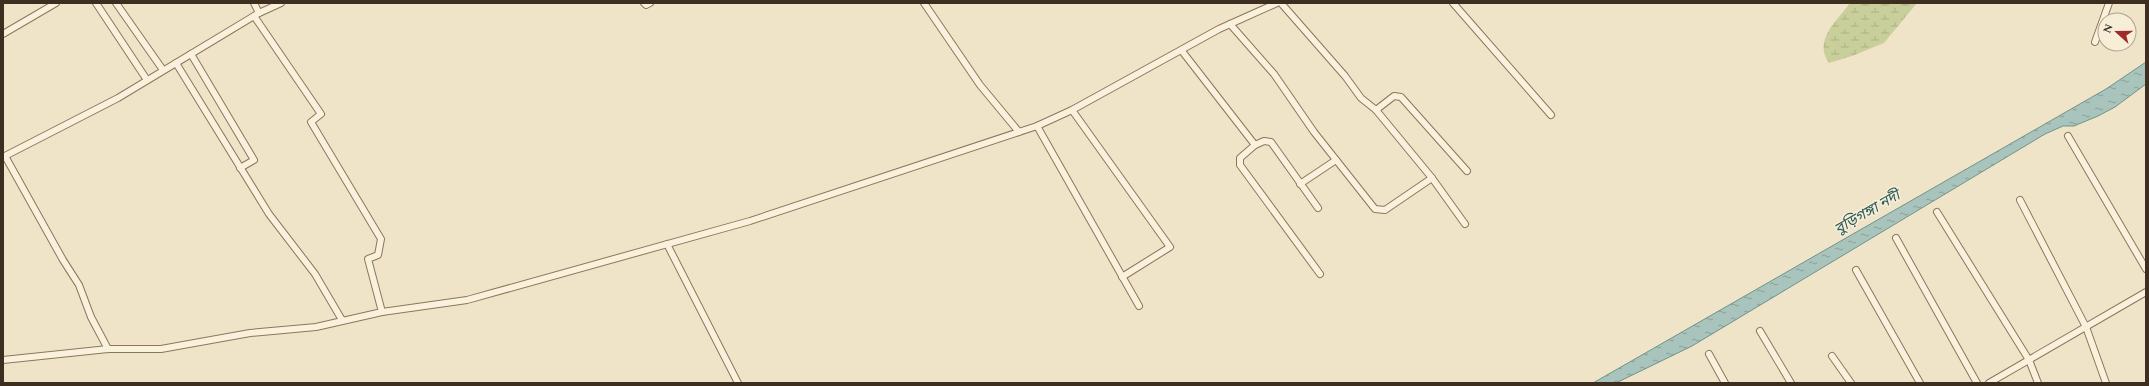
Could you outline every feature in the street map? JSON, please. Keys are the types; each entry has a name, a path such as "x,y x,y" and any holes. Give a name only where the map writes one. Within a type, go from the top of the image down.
{"street":[{"path":"3,34 56,3"},
{"path":"96,3 147,80"},
{"path":"116,3 164,70"},
{"path":"254,3 256,15 321,114 310,122 381,239 378,255 368,259 382,312"},
{"path":"108,349 91,317 79,285 4,157 118,98 256,15 281,3"},
{"path":"644,3 646,5 650,3"},
{"path":"924,3 980,85 1019,132"},
{"path":"3,360 108,349 161,349 250,333 316,327 382,312 479,298 750,221 1037,126 1072,110 1230,24 1277,3"},
{"path":"1281,3 1361,98 1376,110 1432,178 1464,224"},
{"path":"1453,3 1551,115"},
{"path":"2095,42 2109,3"},
{"path":"1230,24 1274,74 1336,160 1379,210 1385,210 1432,178"},
{"path":"1182,51 1255,145"},
{"path":"191,54 254,160 240,168"},
{"path":"176,63 269,214 315,274 342,320"},
{"path":"1376,110 1394,96 1401,97 1467,171"},
{"path":"1072,110 1170,247 1122,277"},
{"path":"1037,126 1139,306"},
{"path":"2068,136 2146,269"},
{"path":"1318,208 1271,142 1264,141 1255,145 1240,158 1240,166 1320,274"},
{"path":"1300,184 1336,160"},
{"path":"2020,200 2086,327 2106,383"},
{"path":"1937,212 2028,360 2038,383"},
{"path":"1896,238 1977,383"},
{"path":"667,244 738,383"},
{"path":"1856,270 1920,383"},
{"path":"1989,383 2146,292"},
{"path":"1760,331 1791,383"},
{"path":"1709,354 1725,383"},
{"path":"1832,356 1851,383"}],"green space":[{"path":"1850,3 1917,3 1884,43 1852,56 1829,63 1825,55 1825,39 1833,24"}],"water":[{"path":"2146,62 2146,84 2115,107 2074,126 2063,126 2045,134 1692,346 1616,383 1593,383 2106,89"}],"water label":[{"name":"বুড়িগঙ্গা নদী","path":"1867,212"}]}
